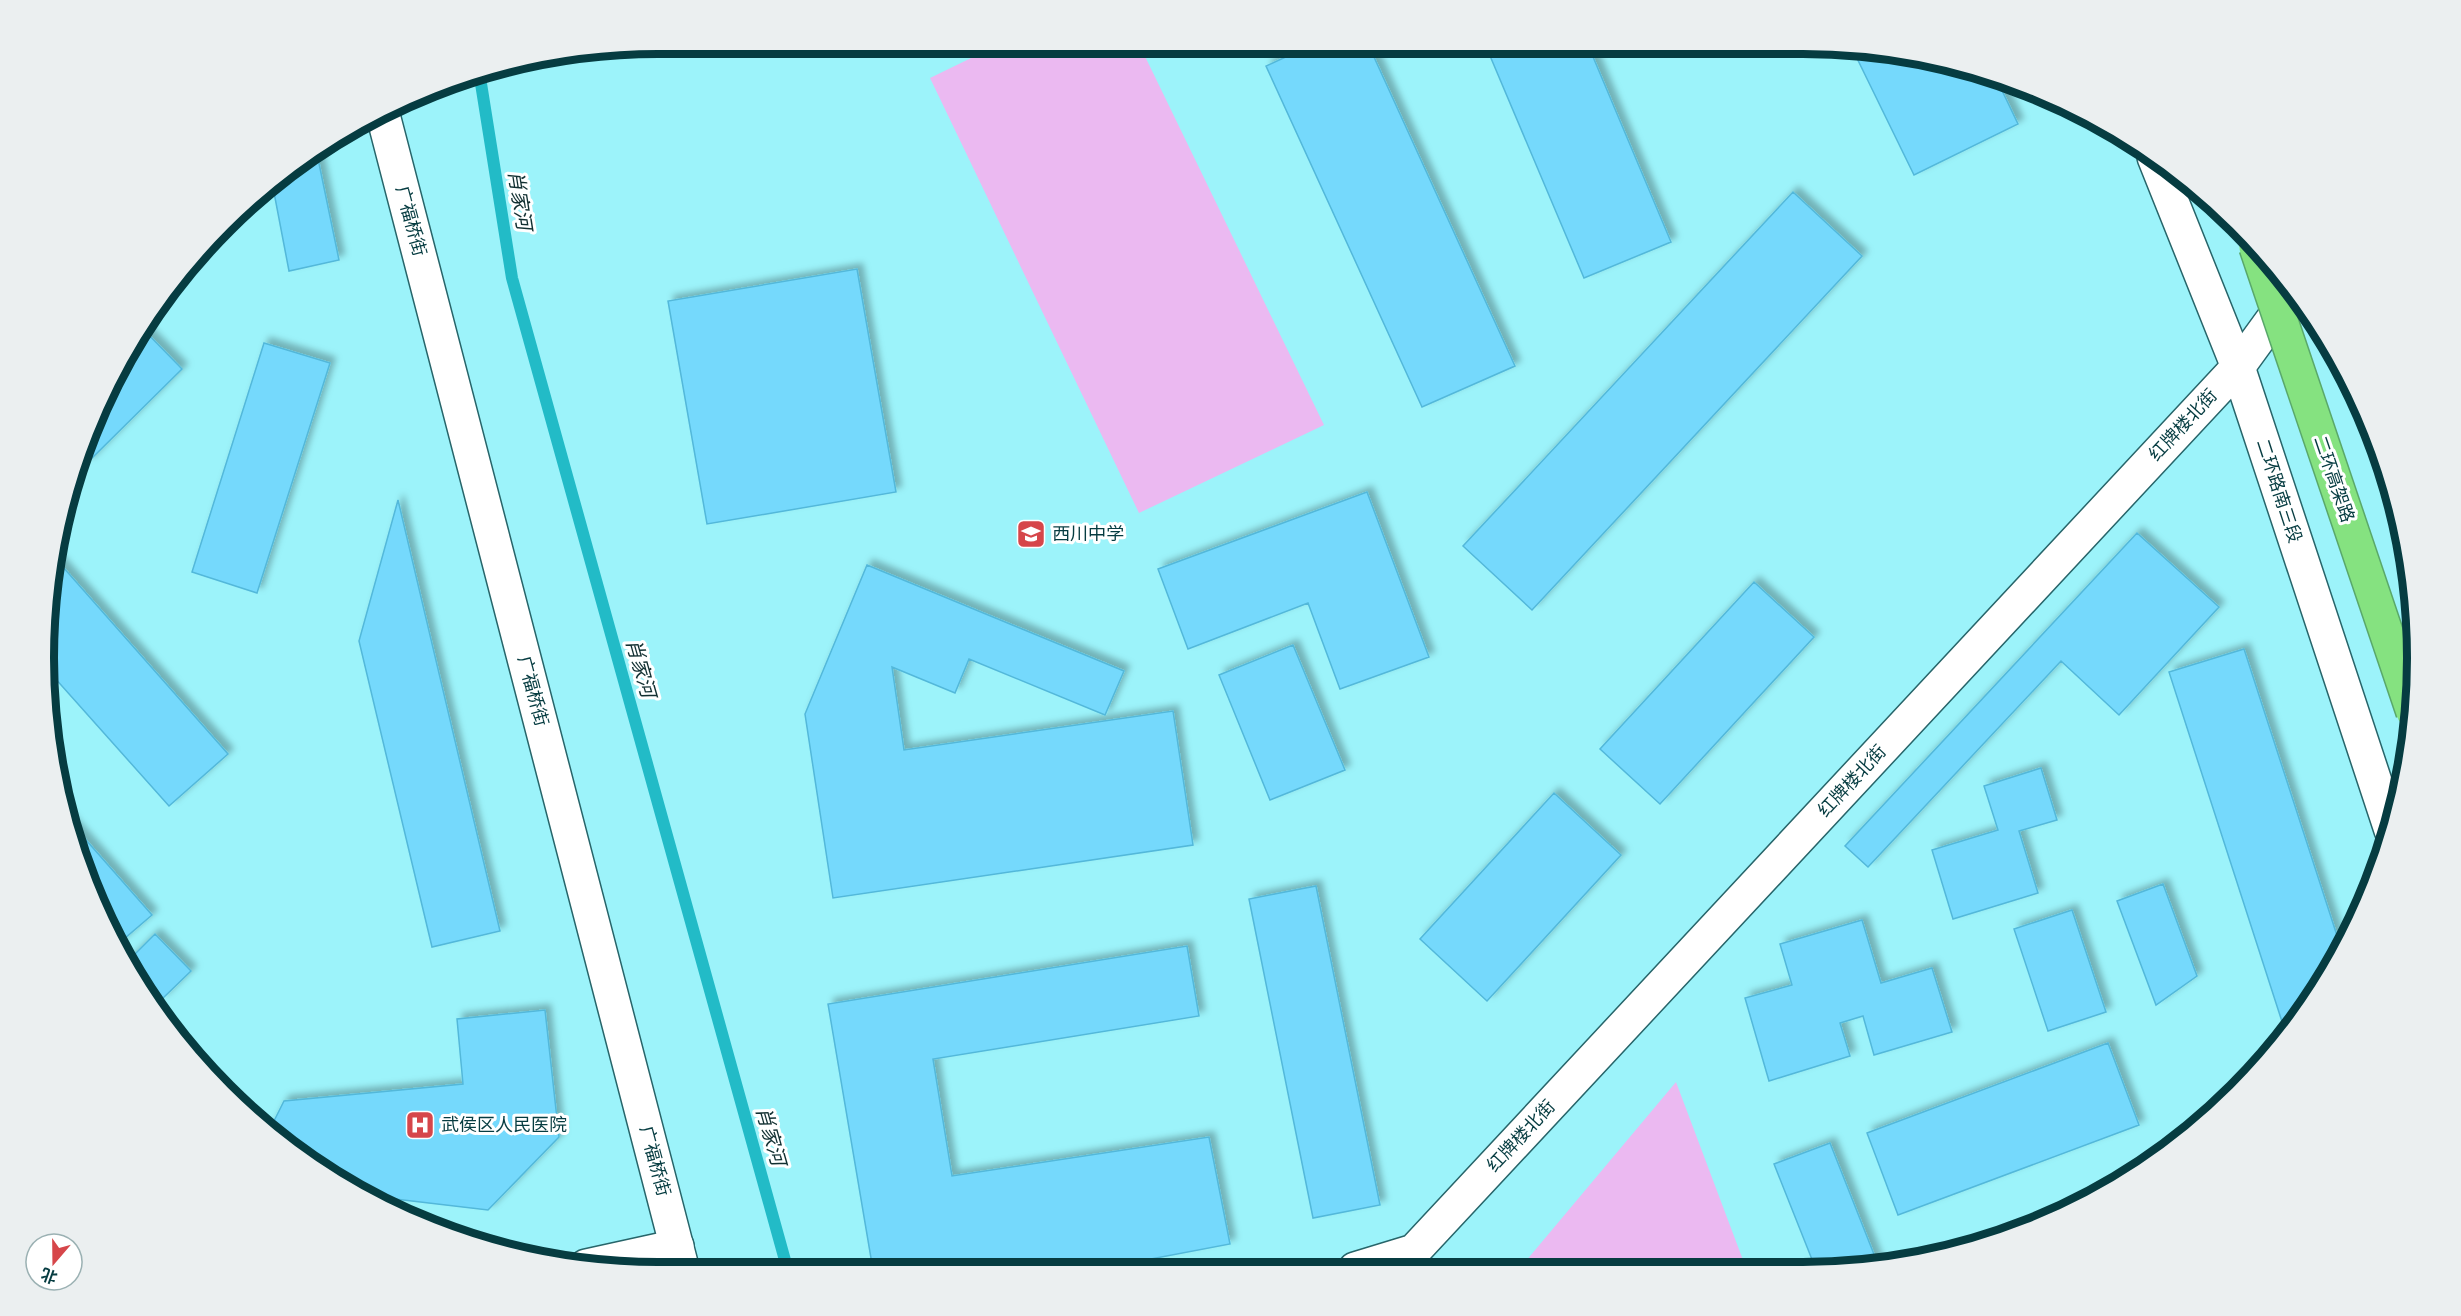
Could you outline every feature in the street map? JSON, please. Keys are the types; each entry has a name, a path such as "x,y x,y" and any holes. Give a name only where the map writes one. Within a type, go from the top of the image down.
{"highway":[{"name":"二环高架路","path":"2263,267 2406,692"}],"main road":[{"name":"广福桥街","path":"384,120 680,1259"},
{"name":"二环路南三段","path":"2159,171 2238,367 2386,814"},
{"name":"红牌楼北街","path":"1417,1260 2238,367 2288,298"},
{"path":"644,1262 680,1259"}],"shaded area":[{"path":"979,54 1144,54 1324,425 1139,513 930,78"},
{"path":"1676,1082 1744,1262 1525,1262"}],"building":[{"path":"1292,54 1373,54 1515,366 1422,407 1266,66"},
{"path":"1489,54 1592,54 1671,242 1584,278"},
{"path":"1856,56 1921,66 2000,87 2018,124 1914,175"},
{"path":"318,159 339,260 289,271 274,192"},
{"path":"1793,192 1862,256 1532,610 1463,546"},
{"path":"857,269 896,492 707,524 668,301"},
{"path":"148,334 182,369 87,463 116,391"},
{"path":"264,343 330,363 257,593 192,572"},
{"path":"1367,492 1429,657 1340,689 1308,603 1188,649 1158,569"},
{"path":"398,500 500,931 432,947 359,641"},
{"path":"2137,533 2219,607 2119,715 2061,661 1868,867 1845,846"},
{"path":"61,565 228,754 169,806 54,678 55,618"},
{"path":"867,565 1124,671 1105,715 969,659 955,693 892,667 904,750 1173,711 1193,845 833,898 805,714"},
{"path":"1754,582 1814,637 1660,804 1600,749"},
{"path":"1293,645 1345,770 1270,800 1219,675"},
{"path":"2244,649 2338,938 2305,994 2283,1025 2169,672"},
{"path":"2041,768 2057,820 2019,831 2038,893 1953,919 1932,850 1998,830 1984,786"},
{"path":"1554,793 1621,855 1487,1001 1420,939"},
{"path":"81,834 152,915 124,939 100,889"},
{"path":"2163,884 2197,976 2156,1005 2117,901"},
{"path":"1316,886 1380,1205 1313,1218 1249,899"},
{"path":"2072,910 2106,1012 2048,1031 2014,929"},
{"path":"1862,920 1881,983 1932,968 1952,1032 1874,1055 1863,1016 1840,1023 1850,1056 1769,1081 1745,998 1792,985 1780,944"},
{"path":"155,934 191,971 161,1000 133,956"},
{"path":"1187,946 1199,1016 933,1059 952,1176 1209,1137 1230,1244 1135,1262 872,1262 828,1004"},
{"path":"545,1010 559,1137 488,1210 388,1198 322,1160 273,1123 284,1101 463,1084 457,1019"},
{"path":"2108,1043 2139,1125 1898,1215 1867,1133"},
{"path":"1830,1143 1875,1258 1813,1262 1774,1164"}],"waterway":[{"name":"肖家河","path":"481,81 512,278 785,1262"}],"place":[{"name":"西川中学","path":"1031,534"},
{"name":"武侯区人民医院","path":"420,1125"}]}
